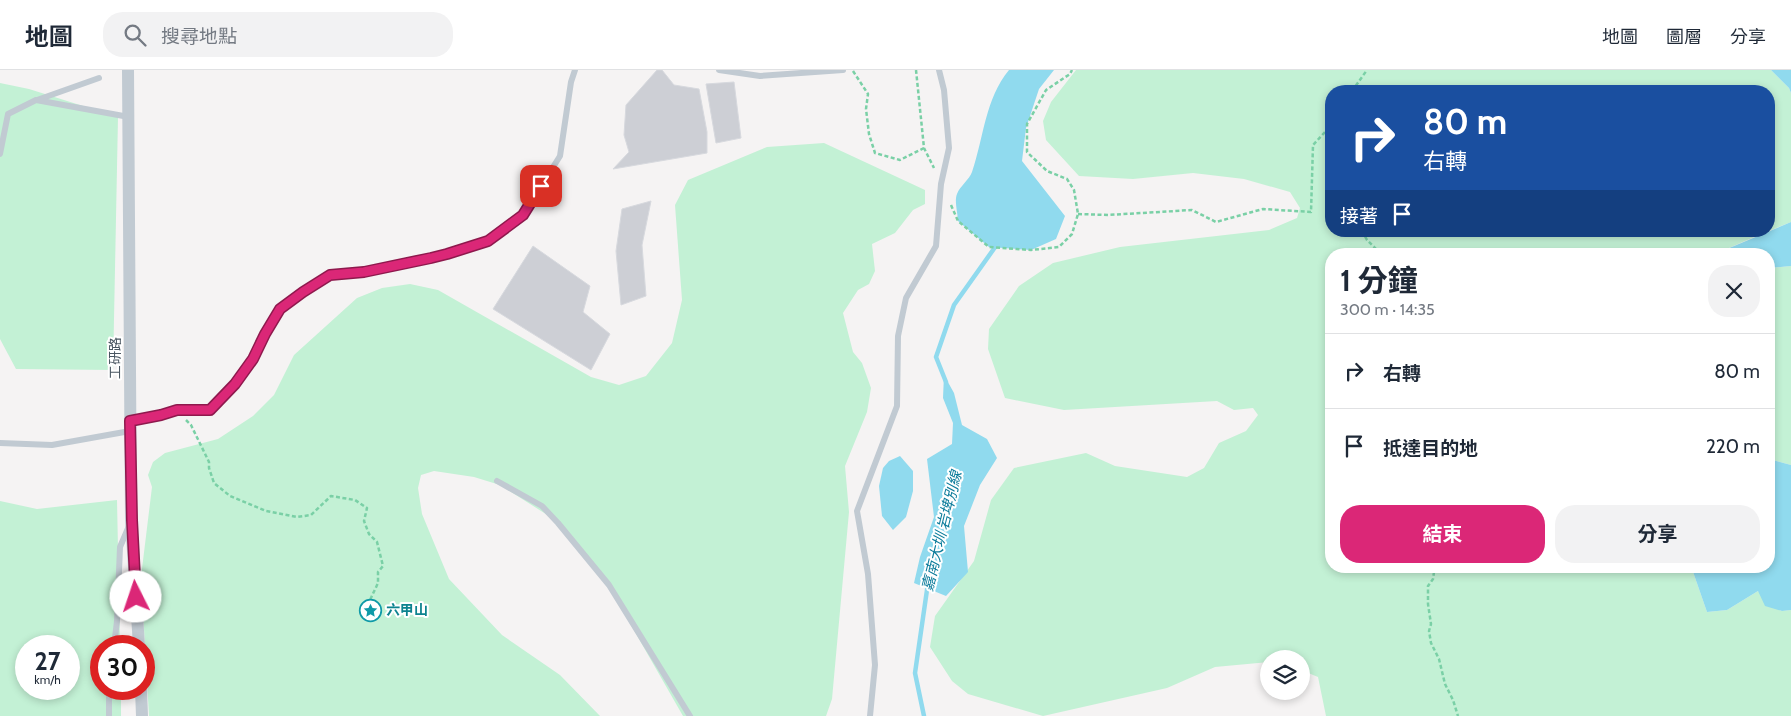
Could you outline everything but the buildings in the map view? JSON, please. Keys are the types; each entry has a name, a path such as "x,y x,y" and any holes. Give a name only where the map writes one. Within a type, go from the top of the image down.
{"street":[{"name":"工研路","path":"128,70 130,426 132,520 138,635"},
{"path":"141,700 142,716"}],"lane":[{"path":"0,443 52,445 130,426 177,410 210,410 235,384 253,359 280,309 330,275 364,272 447,254 488,241 523,215 560,156 571,82 575,70"},
{"path":"718,70 760,76 843,70"},
{"path":"870,716 875,665 868,574 857,511 897,406 898,336 906,298 936,246 941,184 948,148 944,90 939,70"},
{"path":"0,154 8,114 36,100 99,78"},
{"path":"36,100 129,117"},
{"path":"497,481 542,506 609,585 690,716"},
{"path":"115,635 120,547 132,520"},
{"path":"109,700 109,716"}],"path":[{"path":"853,70 868,94 867,117 869,134 875,153 900,160 924,148"},
{"path":"916,70 924,148 958,221 989,247 1032,250 1059,247 1072,234 1078,214 1074,190 1066,179 1047,171 1027,152 1027,124 1046,90 1070,74 1072,70"},
{"path":"1357,85 1368,70"},
{"path":"1078,214 1108,215 1192,210 1216,222 1263,209 1311,212 1313,145 1325,132"},
{"path":"1365,237 1375,248"},
{"path":"177,410 191,425 209,462 214,483 230,496 266,511 297,517 311,515 331,496 355,500 367,508 364,521 369,534 377,542 383,566 378,572 378,583 370,600"},
{"path":"1434,573 1433,579 1428,586 1430,637 1444,684 1453,700 1458,716"}],"green space":[{"path":"1076,70 1771,70 1789,88 1791,93 1791,222 1775,229 1775,85 1325,85 1325,237 1754,237 1729,248 1325,248 1325,573 1693,573 1707,612 1727,610 1758,591 1781,611 1791,610 1791,716 1326,716 1318,677 1310,674 1310,650 1260,650 1260,663 1215,667 1167,688 1043,716 968,694 952,681 930,647 935,616 974,561 991,500 1014,468 1086,453 1115,466 1187,477 1204,468 1219,443 1246,431 1258,415 1253,408 1234,410 1217,401 1064,410 1005,398 988,349 989,329 1019,286 1053,263 1120,247 1269,230 1297,218 1300,208 1290,192 1244,179 1193,173 1133,179 1079,176 1046,140 1043,121 1051,102"},
{"path":"0,83 29,89 118,117 113,370 16,369 0,339"},
{"path":"824,143 925,190 925,204 913,210 895,233 872,244 875,271 869,284 858,290 843,313 853,352 862,363 871,388 867,412 845,466 849,512 832,699 826,716 683,716 611,590 549,516 500,485 474,477 434,471 421,475 418,488 422,514 449,579 502,635 560,675 600,716 149,716 148,700 155,700 155,635 144,635 141,577 152,487 148,475 153,462 165,453 218,439 253,416 274,395 294,355 357,298 382,288 410,284 438,290 591,377 619,385 646,376 672,343 682,300 675,205 688,180 767,147"},
{"path":"1791,266 1791,465 1775,461 1775,267"},
{"path":"117,500 120,635 90,635 90,700 121,700 121,716 0,716 0,501 37,509"}],"water":[{"path":"1009,70 1054,70 1039,89 1026,128 1022,161 1065,216 1056,239 1031,250 989,247 958,221 957,194 972,172 990,106 1001,81"},
{"path":"1771,70 1791,70 1791,93 1789,88"},
{"path":"1791,222 1791,266 1775,267 1775,248 1729,248 1755,237 1775,237 1775,229"},
{"path":"944,375 954,393 962,425 987,439 997,458 980,485 964,526 968,572 946,596 914,583 920,557 934,517 927,459 952,444 953,423 943,398"},
{"path":"900,456 913,471 913,491 906,517 893,530 882,516 879,486 883,468 889,461"},
{"path":"1775,461 1791,465 1791,610 1782,611 1765,606 1758,591 1727,610 1707,612 1693,573 1775,573"}],"waterway":[{"name":"嘉南大圳 岩埤別線","path":"946,382 936,357 954,305 998,243"},
{"name":"嘉南大圳 岩埤別線","path":"924,716 915,673 928,583"}],"place":[{"name":"六甲山","path":"370,610"}],"route":[{"path":"136,597 130,421 177,410 210,410 235,384 253,359 280,309 303,292 330,275 364,272 431,258 488,241 523,215 541,186"}]}
